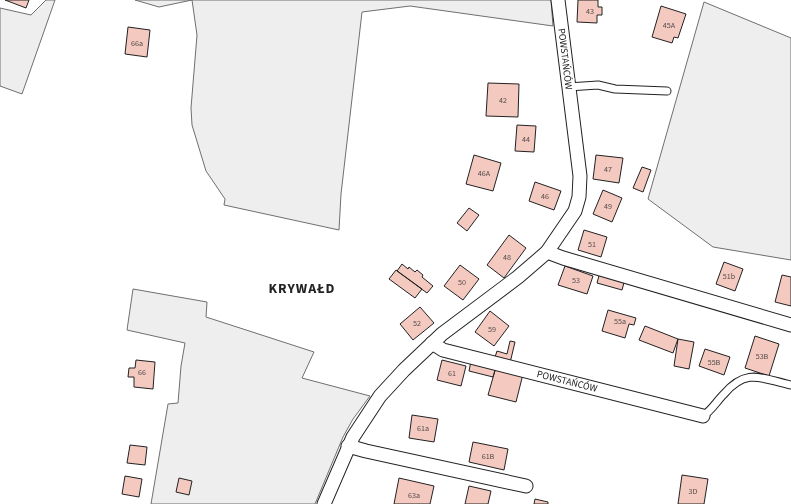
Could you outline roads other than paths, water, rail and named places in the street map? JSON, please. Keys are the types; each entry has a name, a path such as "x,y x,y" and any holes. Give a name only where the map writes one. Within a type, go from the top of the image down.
{"street":[{"name":"POWSTAŃCÓW","path":"324,504 348,446 358,427 380,396 432,343 512,282 547,252 575,210 580,191 579,165 558,0"},
{"path":"547,252 791,325"},
{"name":"POWSTAŃCÓW","path":"432,343 443,350 703,416"},
{"path":"348,446 526,486"}],"lane":[{"path":"568,87 598,85 615,89 667,91"},
{"path":"703,416 711,411 730,387 743,378 751,376 759,377 791,385"}],"district":[{"name":"KRYWAŁD","path":"302,289"}]}
